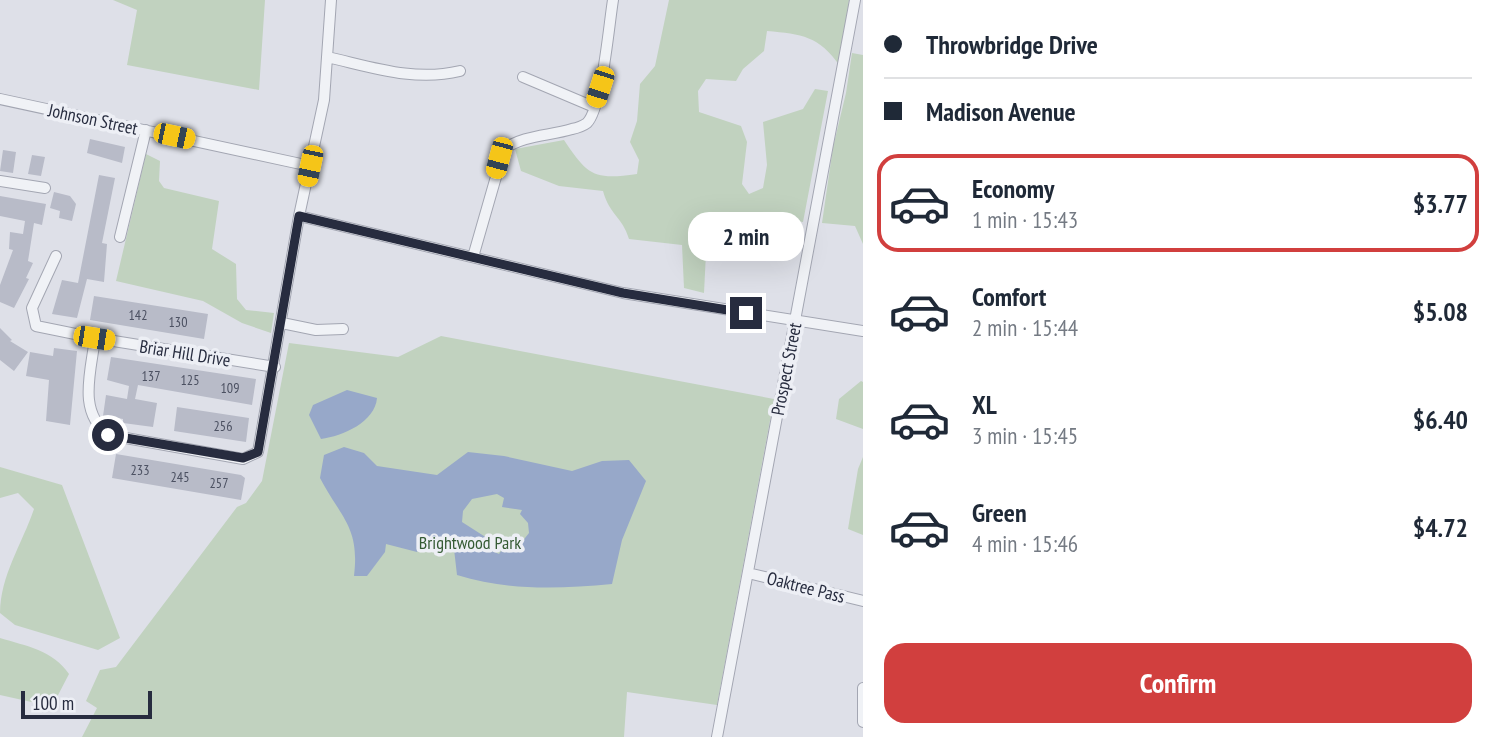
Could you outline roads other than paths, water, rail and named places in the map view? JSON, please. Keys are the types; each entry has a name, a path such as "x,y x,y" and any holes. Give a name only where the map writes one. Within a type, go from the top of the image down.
{"street":[{"path":"94,338 88,408 96,424 108,435 243,458 254,456 261,447 299,216 324,100 331,0"},
{"path":"473,257 504,149 514,142 585,124 600,87 612,0"},
{"name":"Prospect Street","path":"717,737 855,0"},
{"path":"327,57 409,76 438,76 460,71"},
{"path":"523,77 594,107"},
{"name":"Johnson Street","path":"0,99 310,166"},
{"path":"120,237 146,130"},
{"path":"0,181 45,188"},
{"path":"299,216 623,293 863,331"},
{"name":"Briar Hill Drive","path":"56,256 32,309 32,321 41,328 275,367"},
{"path":"282,323 316,330 342,329"},
{"name":"Oaktree Pass","path":"748,573 863,601"},
{"path":"863,688 863,722"}],"water":[{"path":"347,390 377,398 375,407 364,421 348,431 321,439 309,415 313,405"},
{"path":"344,447 364,453 377,466 437,475 468,452 504,456 572,471 602,461 629,460 646,481 622,540 612,584 534,587 476,580 457,575 454,549 427,537 417,552 386,544 385,552 367,576 354,576 355,559 351,534 320,478 324,455","holes":["497,494 504,498 502,507 522,510 520,514 528,523 529,533 517,548 506,551 504,547 499,554 490,550 487,538 462,522 463,511 472,499"]}],"park label":[{"name":"Brightwood Park","path":"470,542"}]}
